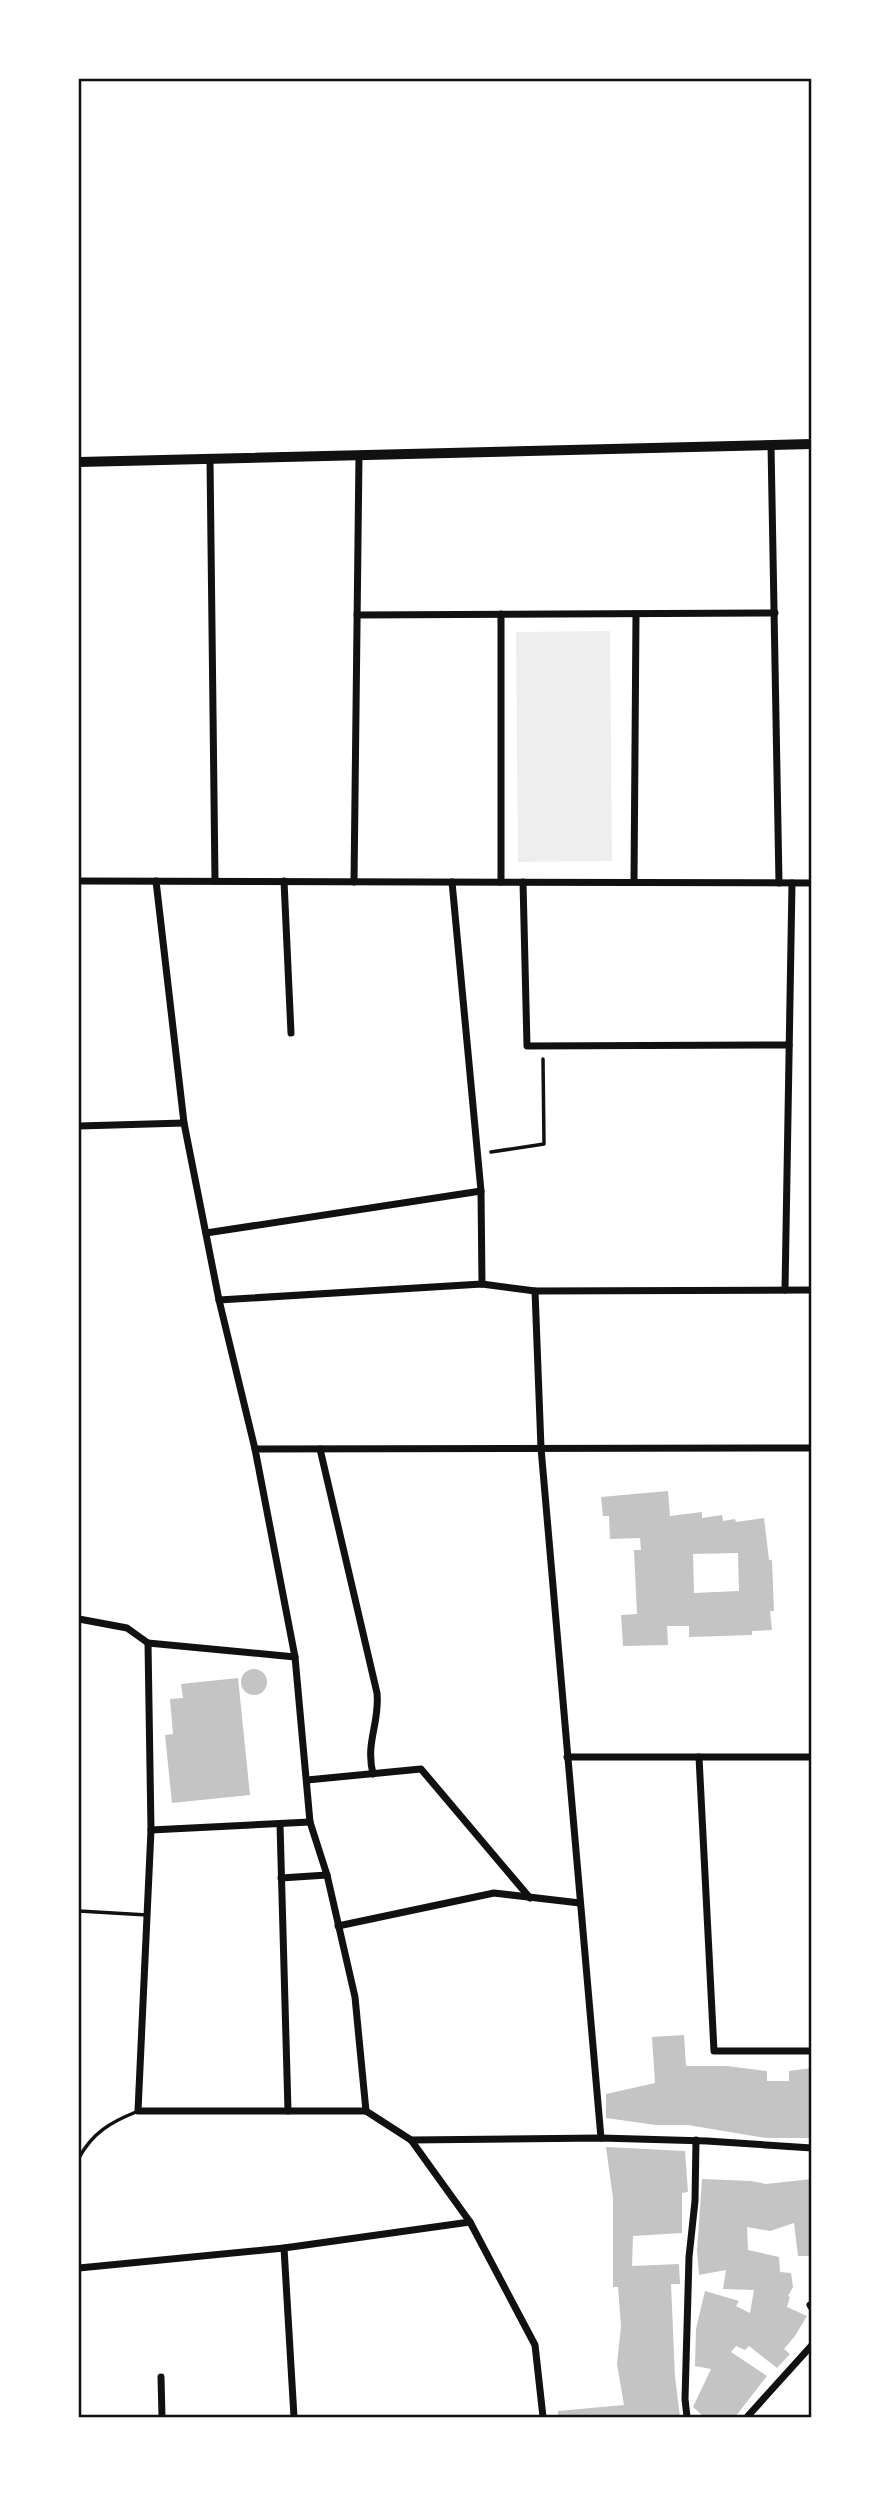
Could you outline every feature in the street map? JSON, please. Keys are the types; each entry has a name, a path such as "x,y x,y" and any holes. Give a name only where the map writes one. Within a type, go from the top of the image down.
{"street":[{"path":"79,462 812,444"},
{"path":"771,445 779,883"},
{"path":"355,882 359,455"},
{"path":"210,459 215,881"},
{"path":"357,615 775,613"},
{"path":"501,614 501,882"},
{"path":"634,882 636,614"},
{"path":"79,881 812,883"},
{"path":"156,881 184,1123 219,1300 255,1449 295,1657 310,1822 327,1875 355,1997 366,2111"},
{"path":"284,881 291,1033"},
{"path":"452,882 481,1191 482,1284"},
{"path":"523,882 527,1046 789,1045"},
{"path":"785,1290 792,883"},
{"path":"79,1126 184,1123"},
{"path":"206,1233 481,1191"},
{"path":"219,1300 482,1284 535,1291 812,1290"},
{"path":"535,1291 541,1448 601,2138"},
{"path":"320,1448 377,1693 377,1714 370,1747 373,1774"},
{"path":"255,1449 812,1448"},
{"path":"79,1619 127,1628 148,1643 295,1657"},
{"path":"148,1643 151,1830 138,2111 366,2111 411,2140 470,2222 535,2345 543,2417"},
{"path":"568,1757 812,1757"},
{"path":"699,1757 714,2051 812,2052"},
{"path":"307,1780 421,1769 530,1898"},
{"path":"151,1830 310,1822"},
{"path":"280,1825 288,2111"},
{"path":"281,1878 327,1875"},
{"path":"338,1926 494,1893 580,1903"},
{"path":"411,2140 601,2138 696,2140 812,2148"},
{"path":"687,2417 685,2399 688,2282 695,2202 696,2140"},
{"path":"79,2268 284,2248 470,2222"},
{"path":"284,2248 294,2417"},
{"path":"747,2417 812,2345"},
{"path":"161,2377 162,2417"}],"lane":[{"path":"79,1911 148,1915"},
{"path":"79,2158 100,2131 117,2119 138,2111"}],"path":[{"path":"477,1154 544,1144 543,1046"}],"shaded area":[{"path":"610,631 612,861 518,862 516,632"}],"building":[{"path":"668,1491 670,1516 702,1512 702,1518 722,1515 723,1521 764,1518 769,1560 772,1560 772,1630 752,1631 752,1635 689,1637 689,1626 667,1626 668,1645 623,1646 621,1615 637,1614 634,1550 641,1550 640,1538 610,1539 609,1516 603,1516 601,1497","holes":["738,1553 739,1591 694,1593 693,1554"]},
{"path":"254,1669 263,1673 267,1682 263,1691 254,1695 245,1691 241,1682 245,1673"},
{"path":"238,1678 250,1795 172,1803 165,1735 173,1734 170,1699 183,1698 181,1684"},
{"path":"684,2035 686,2066 727,2066 767,2071 767,2081 789,2081 789,2071 812,2068 812,2138 766,2138 688,2125 656,2125 606,2118 606,2094 655,2083 652,2037"},
{"path":"606,2147 685,2151 688,2192 682,2193 682,2233 633,2236 632,2266 679,2264 680,2284 671,2284 675,2377 680,2417 558,2417 558,2411 624,2405 617,2364 621,2326 618,2287 613,2287 613,2198"},
{"path":"702,2179 766,2184 812,2179 812,2256 798,2256 794,2223 770,2231 747,2227 748,2250 779,2257 780,2272 791,2273 793,2287 788,2296 787,2307 807,2316 784,2349 790,2354 777,2368 749,2346 745,2350 736,2346 731,2352 767,2376 735,2417 704,2417 693,2407 711,2369 695,2366 696,2329 705,2291 739,2301 736,2306 750,2313 754,2290 723,2289 726,2270 699,2275 697,2251"}]}
